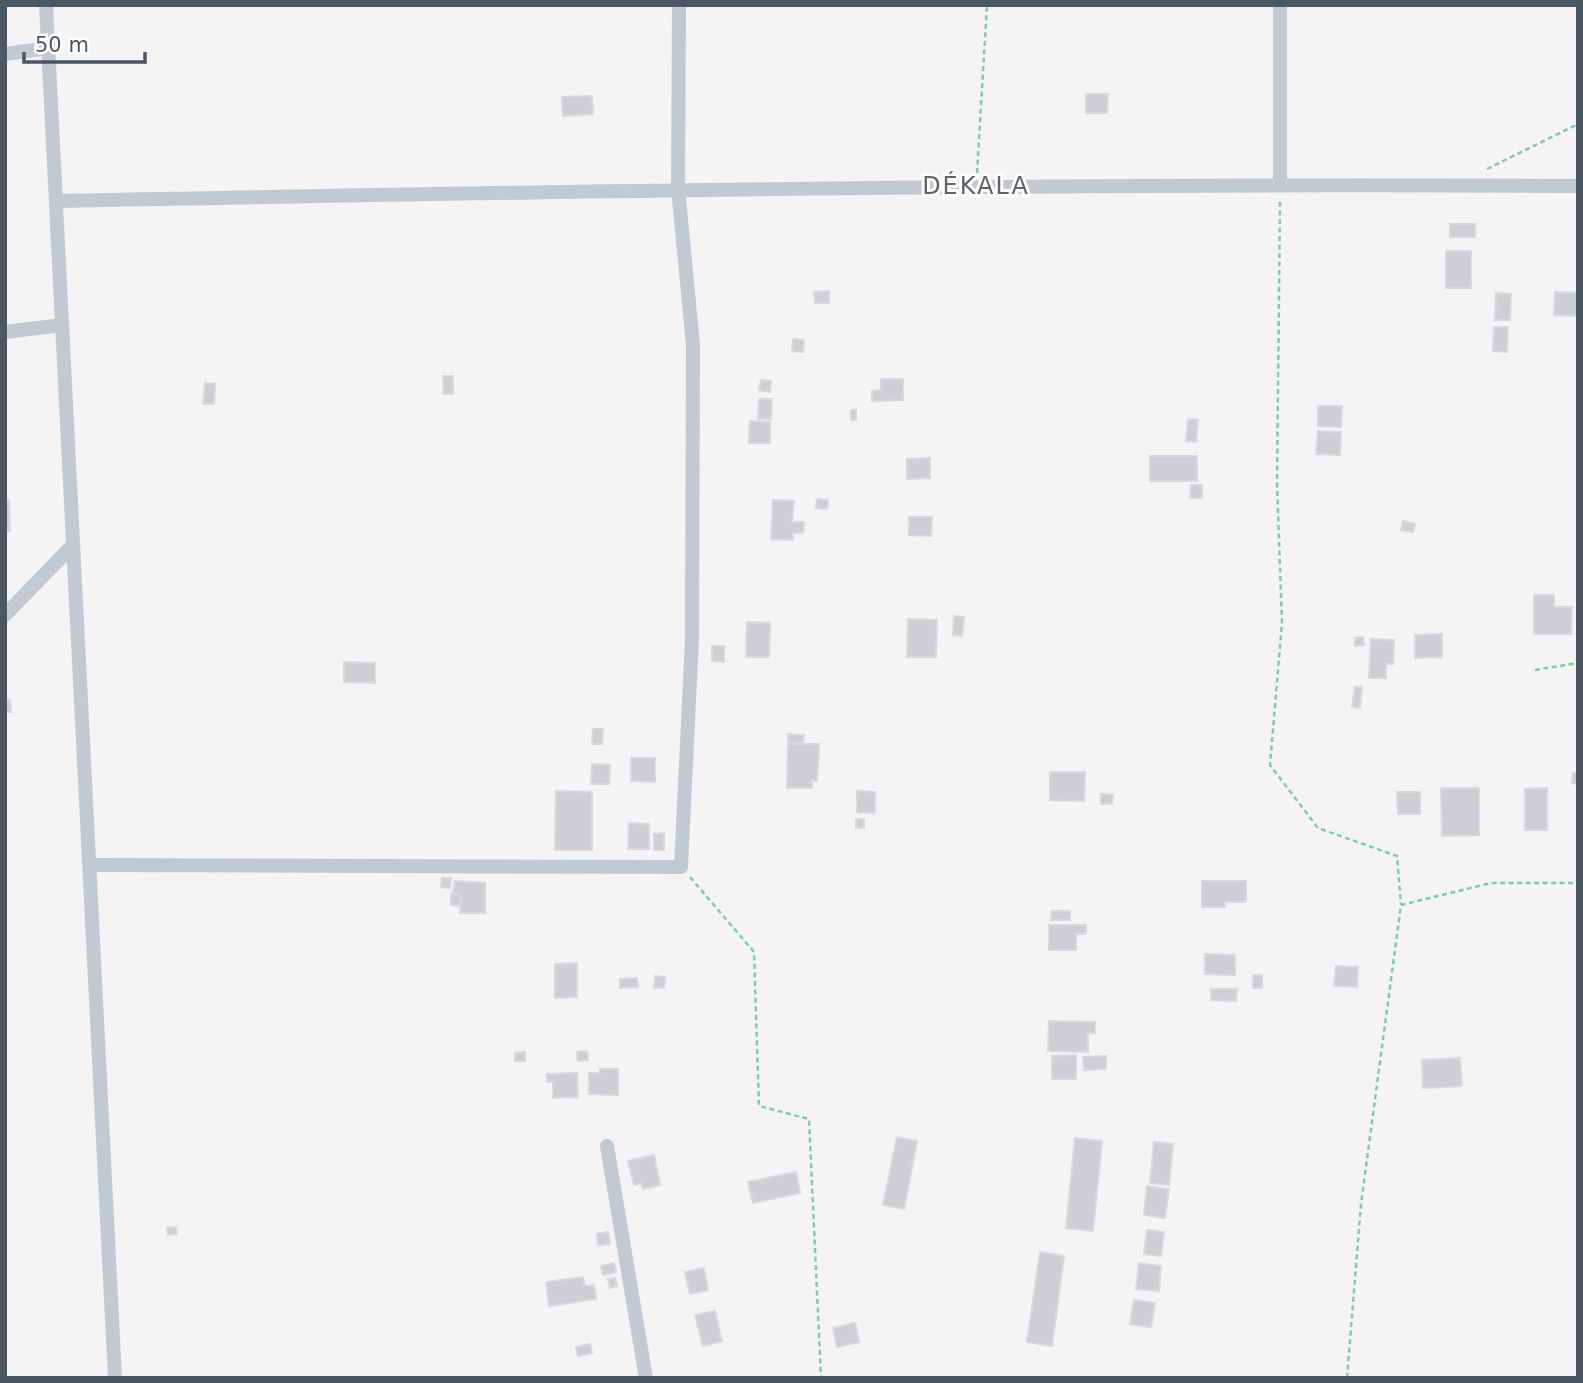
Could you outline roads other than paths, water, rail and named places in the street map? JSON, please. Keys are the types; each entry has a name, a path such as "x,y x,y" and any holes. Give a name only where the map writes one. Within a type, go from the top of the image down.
{"street":[{"path":"46,5 116,1378"},
{"path":"90,865 681,867 692,639 693,345 678,188 679,5"},
{"path":"1280,5 1280,184"},
{"path":"5,54 48,48"},
{"path":"56,201 678,188 1280,184 1578,186"},
{"path":"5,332 62,325"},
{"path":"5,615 74,545"},
{"path":"607,1146 646,1378"}],"district":[{"name":"DÉKALA","path":"976,186"}]}
